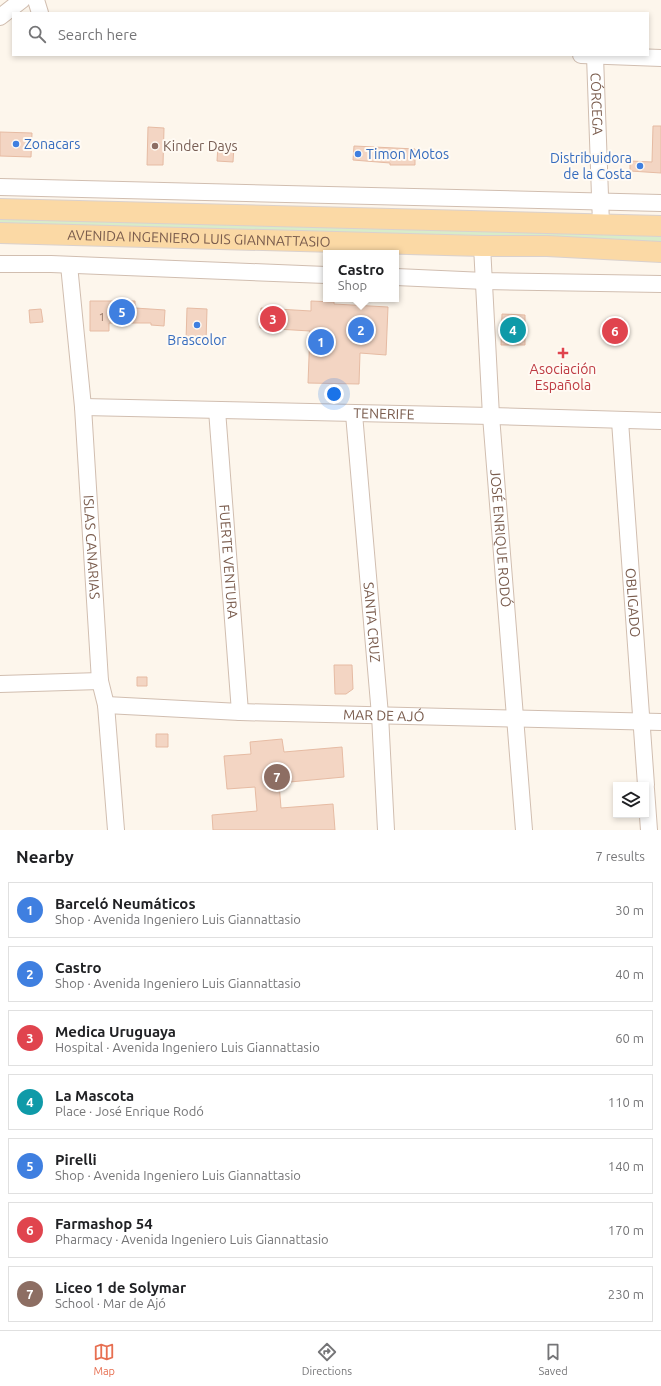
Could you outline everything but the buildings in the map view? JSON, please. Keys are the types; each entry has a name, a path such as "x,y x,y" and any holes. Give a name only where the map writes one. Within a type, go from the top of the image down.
{"main road":[{"name":"AVENIDA INGENIERO LUIS GIANNATTASIO","path":"0,209 661,226"},
{"name":"AVENIDA INGENIERO LUIS GIANNATTASIO","path":"0,233 482,246 547,246 661,252"}],"street":[{"path":"0,17 22,0"},
{"path":"36,0 40,12"},
{"path":"0,23 12,23"},
{"name":"CÓRCEGA","path":"588,56 601,224"},
{"path":"612,56 661,58"},
{"path":"0,187 661,203"},
{"name":"JOSÉ ENRIQUE RODÓ","path":"482,246 491,416 524,830"},
{"path":"0,264 69,264 323,275"},
{"name":"ISLAS CANARIAS","path":"69,264 83,407 100,681 106,705 116,830"},
{"path":"399,277 485,281 661,284"},
{"name":"TENERIFE","path":"83,407 661,421"},
{"name":"FUERTE VENTURA","path":"217,410 240,712"},
{"name":"SANTA CRUZ","path":"354,414 380,715 386,830"},
{"name":"OBLIGADO","path":"620,421 640,722 646,782"},
{"path":"0,684 100,681"},
{"name":"MAR DE AJÓ","path":"106,705 240,712 661,722"},
{"path":"648,818 649,830"}],"green space":[{"path":"0,216 661,233 661,243 0,226"}],"place":[{"name":"Zonacars","path":"16,144"},
{"name":"Kinder Days","path":"155,146"},
{"name":"Timon Motos","path":"358,154"},
{"name":"Distribuidora de la Costa","path":"640,166"},
{"name":"Pirelli","path":"122,312"},
{"name":"Medica Uruguaya","path":"273,319"},
{"name":"Brascolor","path":"197,325"},
{"name":"Castro","path":"361,330"},
{"name":"La Mascota","path":"513,330"},
{"name":"Farmashop 54","path":"615,331"},
{"name":"Barceló Neumáticos","path":"321,342"},
{"name":"Asociación Española","path":"563,353"},
{"name":"Liceo 1 de Solymar","path":"277,777"}]}
